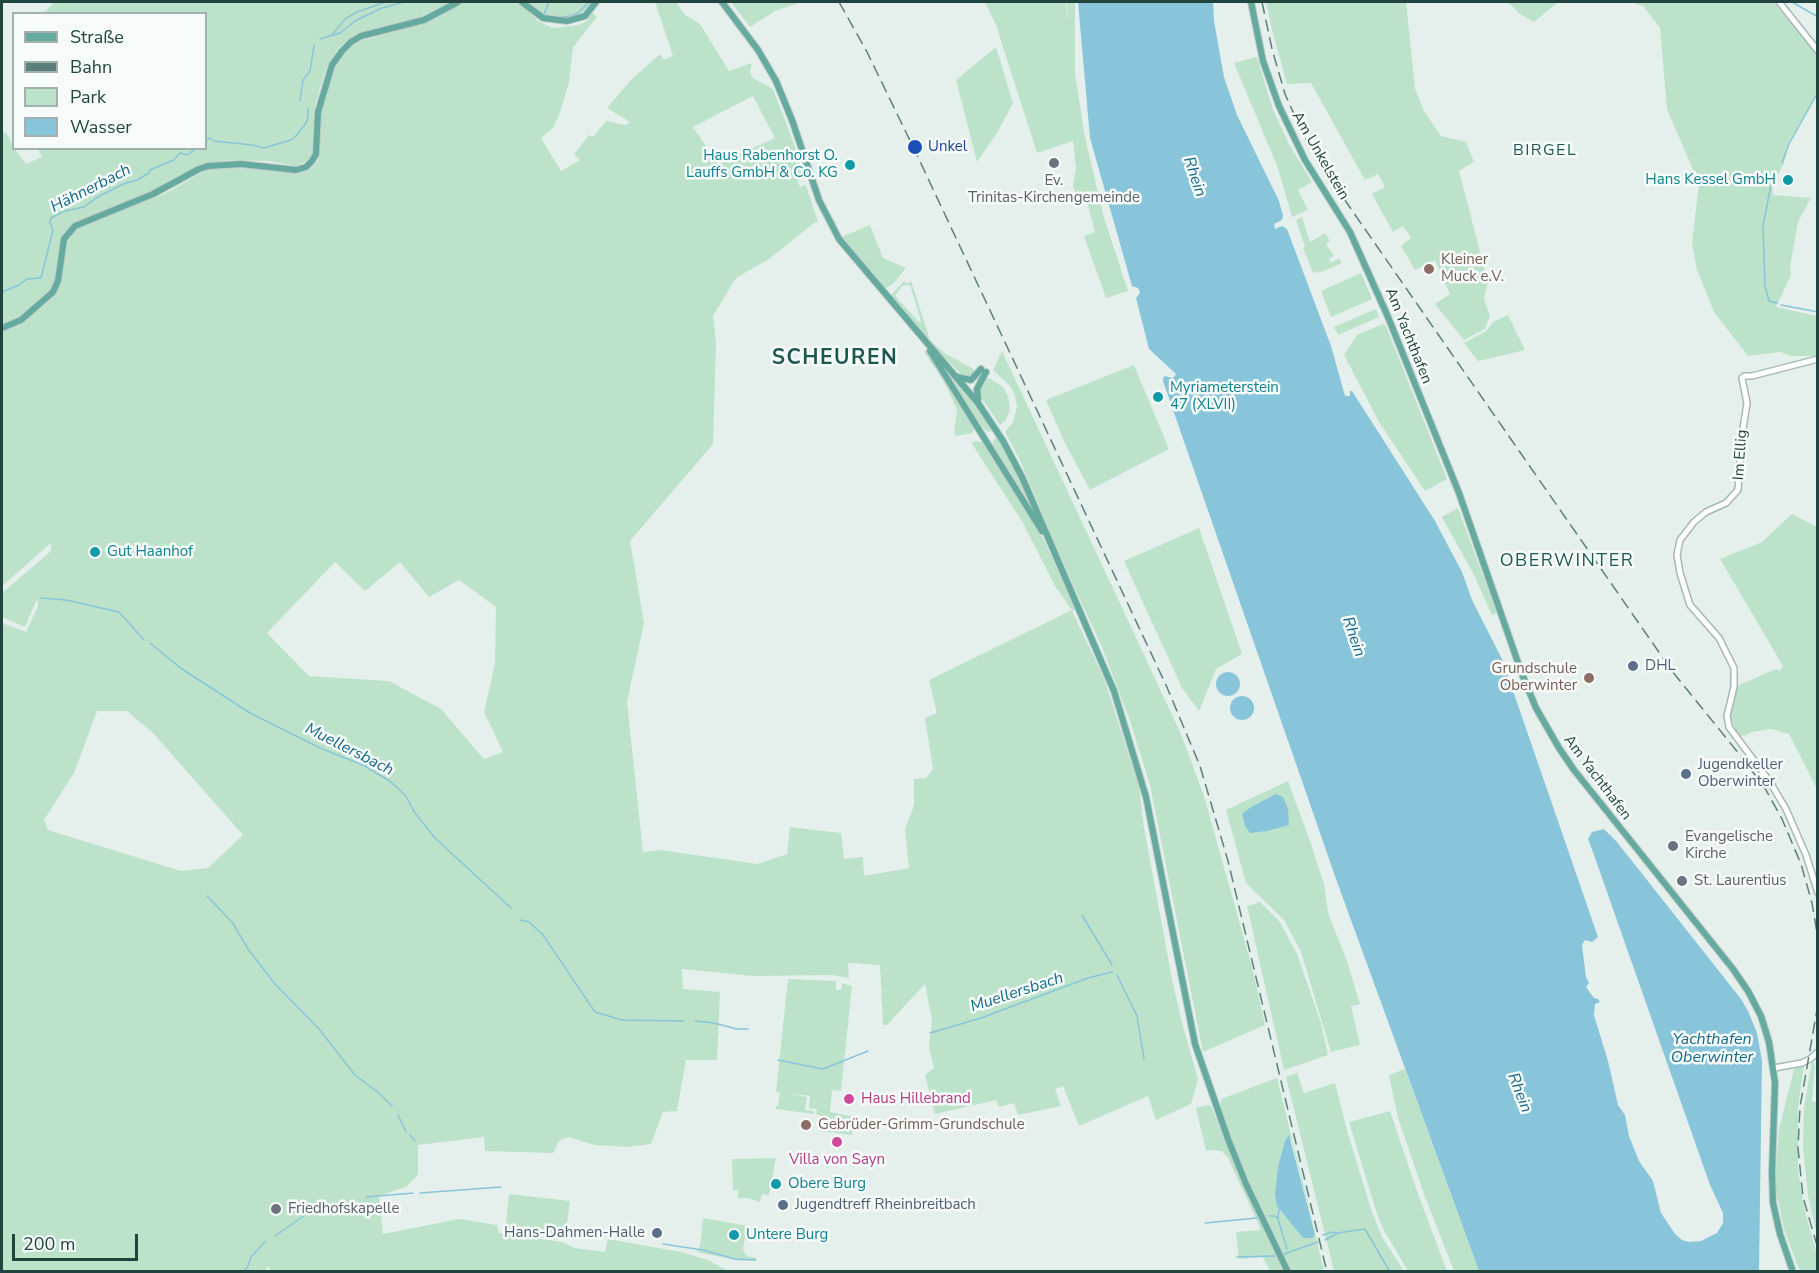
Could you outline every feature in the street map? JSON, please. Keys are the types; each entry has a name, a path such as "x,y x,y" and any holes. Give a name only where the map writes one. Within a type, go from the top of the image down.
{"main road":[{"path":"2,328 21,320 53,292 58,280 64,239 75,226 165,188 203,167 214,164 242,164 296,170 306,167 316,154 318,112 332,65 342,51 361,36 424,20 458,2"},
{"path":"522,2 543,18 567,21 585,16 596,2"},
{"path":"722,2 758,50 776,81 792,120 815,190 833,229 853,258 978,403 1013,459 1049,537 1097,648 1129,735 1146,798 1189,1019 1209,1090 1246,1184 1288,1272"},
{"name":"Am Unkelstein","path":"1251,2 1263,61 1287,125 1305,160 1350,232 1373,282"},
{"name":"Am Yachthafen","path":"1373,282 1455,485 1536,708 1574,770 1744,986 1761,1016 1769,1042 1775,1083 1772,1191 1777,1223 1793,1272"},
{"path":"927,343 931,354 1043,532 1049,537"},
{"path":"957,377 971,380 983,371 977,389 978,403"}],"street":[{"path":"1779,2 1818,51"},
{"name":"Im Ellig","path":"1818,359 1742,378 1747,403 1738,490 1726,503 1706,512 1694,522 1680,540 1677,562 1685,594 1694,611 1726,649 1735,672 1734,687 1727,711 1729,727 1770,782 1786,809 1806,855 1818,893"},
{"path":"1774,1068 1802,1062 1818,1052"}],"green space":[{"path":"55,2 452,2 420,17 352,38 339,47 327,67 315,106 313,154 309,160 297,166 267,161 230,160 206,163 141,196 73,224 60,244 55,281 51,292 11,324 2,325 2,133 6,132 12,144 12,150 16,150 26,164 42,157 38,150 207,150 207,12 44,12"},
{"path":"462,2 519,2 538,21 553,28 579,25 587,21 592,13 597,17 573,47 569,82 559,115 553,128 541,138 561,171 580,160 574,154 589,135 593,137 606,121 626,125 630,122 607,108 631,80 660,54 664,60 673,56 655,2 676,2 685,15 700,24 729,71 752,63 750,72 753,78 773,89 794,144 802,174 796,176 800,187 806,185 818,222 769,259 736,278 713,316 716,343 713,444 630,541 644,623 627,702 643,852 660,850 758,864 787,854 790,827 841,833 844,859 863,857 864,876 909,868 905,829 914,806 914,779 926,778 933,769 925,718 937,713 929,680 1072,610 1055,586 1023,523 972,444 973,441 982,442 1033,518 1069,592 1076,608 1072,611 1104,678 1139,787 1144,828 1172,979 1198,1079 1191,1104 1156,1120 1148,1096 1079,1126 1063,1086 1055,1089 1061,1106 1018,1115 1014,1103 999,1107 996,1100 935,1114 925,1075 934,1068 929,1047 932,1020 925,984 887,1025 883,1025 880,965 848,963 849,978 832,975 753,976 682,969 683,989 720,992 717,1060 686,1060 677,1111 663,1112 651,1144 627,1147 595,1145 568,1137 559,1141 553,1153 485,1151 484,1137 418,1145 418,1175 406,1187 379,1196 383,1234 459,1219 497,1225 499,1233 562,1242 575,1248 605,1252 608,1239 681,1252 708,1260 728,1271 268,1271 270,1269 268,1267 263,1272 2,1271 2,623 26,632 38,606 37,599 25,627 2,617 2,593 51,551 51,543 2,586 2,332 22,324 51,299 60,286 68,241 75,230 168,192 206,170 220,167 297,174 310,169 318,161 320,111 335,66 346,50 361,41 428,22","holes":["753,96 775,138 718,164 693,127","335,562 365,591 400,562 429,597 459,580 496,607 495,664 484,712 503,752 484,759 441,709 389,681 309,676 267,633","97,711 127,711 153,733 243,835 208,868 181,871 48,830 44,820 74,773"]},
{"path":"527,2 593,2 581,16 570,19 544,17"},
{"path":"731,2 801,2 775,11 750,27"},
{"path":"985,2 1066,2 1068,23 1067,2 1075,2 1075,74 1085,137 1104,218 1128,291 1106,298 1084,236 1095,232 1086,198 1078,200 1073,186 1076,168 1073,141 1037,153 996,25"},
{"path":"1266,2 1406,2 1415,89 1424,111 1441,136 1466,142 1474,162 1459,171 1488,282 1484,299 1490,316 1485,329 1464,340 1435,304 1450,294 1435,260 1415,270 1401,246 1411,238 1403,226 1393,232 1372,194 1385,187 1378,174 1365,180 1311,83 1287,84"},
{"path":"1508,2 1558,2 1534,22 1520,14"},
{"path":"1631,2 1773,2 1817,54 1817,96 1789,142 1784,163 1772,185 1773,195 1811,198 1798,222 1790,267 1791,275 1776,307 1817,316 1817,356 1791,356 1780,352 1748,356 1714,312 1697,270 1692,243 1699,184 1667,109 1660,28 1643,6"},
{"path":"996,47 1013,103 997,133 977,162 956,80"},
{"path":"1257,57 1273,110 1289,144 1312,182 1298,190 1308,210 1292,217 1278,168 1234,63"},
{"path":"1302,217 1310,242 1325,233 1330,241 1326,244 1334,256 1329,259 1331,263 1339,258 1342,263 1319,273 1318,271 1313,273 1303,248 1305,247 1296,220"},
{"path":"870,225 883,258 906,268 893,284 885,289 842,237"},
{"path":"1361,273 1372,299 1331,317 1321,291"},
{"path":"904,281 907,284 911,281 930,340 944,353 972,368 975,372 971,377 962,375 933,346 890,296","holes":["910,285 921,321 919,322 895,296 902,286"]},
{"path":"1376,309 1379,317 1338,335 1334,327"},
{"path":"1508,315 1525,350 1478,361 1464,343 1486,331 1493,322"},
{"path":"1383,324 1386,326 1447,479 1425,491 1379,422 1344,355 1357,335"},
{"path":"926,350 976,428 972,433 956,436 954,433 957,409 944,382 924,352"},
{"path":"1002,351 1181,734 1204,796 1252,967 1265,1025 1203,1052 1150,785 1130,721 1102,647 1057,550 1019,458 1005,432 1013,422 1017,407 1011,387 993,370"},
{"path":"1134,365 1169,449 1090,490 1065,443 1046,400"},
{"path":"944,368 993,430 988,432 981,426"},
{"path":"989,378 1003,387 1008,396 1010,410 1006,420 1000,425 980,396 985,379"},
{"path":"998,437 1036,514 993,445 993,440"},
{"path":"1458,508 1497,613 1492,615 1474,575 1442,517"},
{"path":"1792,514 1817,527 1817,789 1789,734 1771,729 1752,732 1744,736 1738,735 1730,716 1739,685 1776,669 1780,671 1783,666 1720,559 1762,542"},
{"path":"1199,528 1242,654 1216,669 1199,711 1182,688 1124,561"},
{"path":"1288,781 1324,884 1328,913 1347,961 1360,1004 1351,1006 1360,1045 1331,1052 1301,952 1284,920 1246,883 1226,810"},
{"path":"1260,902 1280,922 1297,954 1321,1023 1328,1055 1284,1070 1247,906"},
{"path":"788,979 836,981 836,990 841,990 842,983 852,986 841,1091 832,1090 830,1112 855,1117 852,1135 819,1131 821,1116 816,1114 817,1109 809,1108 810,1096 784,1093 807,1097 805,1110 814,1111 814,1114 776,1109 780,1093 776,1092"},
{"path":"1812,1061 1815,1064 1812,1101 1818,1103 1817,1236 1808,1196 1803,1148 1804,1107"},
{"path":"1804,1065 1798,1107 1798,1170 1804,1207 1817,1255 1817,1271 1801,1271 1798,1267 1784,1229 1776,1190 1779,1129 1794,1069"},
{"path":"1405,1069 1479,1271 1454,1271 1425,1197 1398,1118 1389,1075"},
{"path":"1297,1073 1304,1093 1335,1083 1371,1209 1382,1237 1404,1271 1334,1271 1286,1077"},
{"path":"1277,1078 1324,1271 1292,1271 1249,1181 1220,1109 1221,1099","holes":["1291,1138 1314,1231 1303,1238 1277,1206"]},
{"path":"1211,1106 1238,1172 1284,1271 1270,1271 1263,1257 1239,1259 1236,1232 1261,1230 1228,1158 1222,1151 1206,1150 1196,1108"},
{"path":"1390,1111 1447,1271 1408,1271 1383,1229 1377,1214 1349,1122"},
{"path":"776,1158 769,1195 762,1194 760,1202 738,1198 738,1190 733,1190 732,1159"},
{"path":"509,1194 570,1201 565,1238 505,1230"},
{"path":"703,1218 747,1226 743,1250 747,1256 756,1258 756,1260 741,1261 697,1252 700,1246"}],"water":[{"path":"1078,2 1213,2 1224,77 1237,115 1279,201 1283,216 1282,220 1274,224 1275,229 1282,226 1287,229 1331,346 1345,396 1350,396 1350,391 1352,391 1435,521 1462,572 1472,600 1502,659 1598,937 1592,942 1585,940 1582,945 1586,977 1589,983 1586,987 1600,1002 1595,1004 1594,1015 1618,1105 1625,1115 1629,1136 1639,1161 1653,1181 1661,1213 1675,1234 1689,1242 1701,1241 1717,1233 1723,1223 1723,1213 1710,1185 1588,839 1592,832 1604,829 1617,842 1741,999 1748,1011 1757,1033 1762,1061 1759,1271 1479,1271 1336,879 1163,381 1164,376 1173,378 1176,374 1149,349 1136,298 1140,293 1138,288 1132,286 1090,138"},
{"path":"1228,672 1233,673 1239,679 1239,689 1233,695 1228,696 1223,695 1217,689 1216,684 1217,679 1223,673"},
{"path":"1242,696 1250,700 1254,708 1250,716 1242,720 1234,716 1230,708 1234,700"},
{"path":"1276,794 1283,797 1288,809 1289,825 1250,833 1245,826 1242,814"},
{"path":"1289,1135 1314,1231 1312,1238 1303,1238 1277,1206 1275,1194 1278,1167 1285,1141"}],"waterway":[{"path":"332,35 345,19 357,12 386,2"},
{"name":"Hähnerbach","path":"320,39 340,33 355,21 382,8 404,2"},
{"path":"544,14 549,2"},
{"name":"Hähnerbach","path":"561,17 578,13 589,2"},
{"path":"1792,2 1818,17"},
{"name":"Hähnerbach","path":"300,101 303,80 310,71 314,45"},
{"path":"1782,163 1789,144 1818,92"},
{"name":"Hähnerbach","path":"207,140 210,138 214,141 264,148 291,140 306,123 308,108"},
{"name":"Hähnerbach","path":"2,292 27,279 41,278 53,230 50,223 51,218 65,211 84,207 96,198 174,160 180,153 188,155 194,150"},
{"path":"1771,185 1763,226 1765,286 1769,301 1777,303"},
{"path":"1781,305 1818,312"},
{"name":"Muellersbach","path":"41,598 66,600 119,612 144,640"},
{"name":"Muellersbach","path":"150,643 182,669 250,713 320,748 365,766 391,782 405,795 415,813 436,839 511,908"},
{"path":"207,896 232,922 248,949 275,984 319,1029 355,1075 392,1106"},
{"path":"1082,915 1112,965"},
{"name":"Muellersbach","path":"520,920 529,922 543,935 595,1012 622,1020 684,1021"},
{"name":"Muellersbach","path":"930,1033 981,1018 1088,978 1112,972"},
{"name":"Muellersbach","path":"1117,975 1137,1016 1144,1059"},
{"name":"Muellersbach","path":"695,1021 748,1029"},
{"name":"Muellersbach","path":"778,1060 823,1069 868,1051"},
{"path":"398,1115 406,1132"},
{"path":"410,1135 415,1141"},
{"path":"420,1193 501,1187"},
{"path":"366,1197 413,1193"},
{"path":"1279,1209 1278,1219 1287,1249"},
{"path":"275,1236 308,1213"},
{"path":"1269,1216 1277,1218"},
{"path":"1205,1223 1257,1218"},
{"path":"1325,1240 1338,1233 1365,1229 1390,1272"},
{"path":"1323,1235 1337,1233"},
{"path":"243,1272 251,1257 265,1242"},
{"path":"1284,1254 1318,1242"},
{"path":"663,1244 703,1250 735,1259 756,1260"},
{"path":"1237,1257 1275,1256"}],"railway":[{"path":"839,2 867,52 917,155 1166,685 1200,766 1228,861 1327,1272"},
{"path":"1262,2 1285,94 1317,160 1672,671 1766,790 1782,819 1801,864 1812,903 1818,939"},
{"path":"1818,1004 1800,1107 1798,1148 1803,1197 1818,1249"}],"place":[{"name":"Unkel","path":"915,147"},
{"name":"Ev. Trinitas-Kirchengemeinde","path":"1054,163"},
{"name":"Haus Rabenhorst O. Lauffs GmbH & Co. KG","path":"850,165"},
{"name":"Hans Kessel GmbH","path":"1788,180"},
{"name":"Kleiner Muck e.V.","path":"1429,269"},
{"name":"Myriameterstein 47 (XLVII)","path":"1158,397"},
{"name":"Gut Haanhof","path":"95,552"},
{"name":"DHL","path":"1633,666"},
{"name":"Grundschule Oberwinter","path":"1589,678"},
{"name":"Jugendkeller Oberwinter","path":"1686,774"},
{"name":"Evangelische Kirche","path":"1673,846"},
{"name":"St. Laurentius","path":"1682,881"},
{"name":"Haus Hillebrand","path":"849,1099"},
{"name":"Gebrüder-Grimm-Grundschule","path":"806,1125"},
{"name":"Villa von Sayn","path":"837,1142"},
{"name":"Obere Burg","path":"776,1184"},
{"name":"Jugendtreff Rheinbreitbach","path":"783,1205"},
{"name":"Friedhofskapelle","path":"276,1209"},
{"name":"Hans-Dahmen-Halle","path":"657,1233"},
{"name":"Untere Burg","path":"734,1235"}],"district":[{"name":"BIRGEL","path":"1545,151"},
{"name":"SCHEUREN","path":"835,359"},
{"name":"OBERWINTER","path":"1567,562"}],"water label":[{"name":"Rhein","path":"1194,177"},
{"name":"Rhein","path":"1353,637"},
{"name":"Yachthafen Oberwinter","path":"1712,1049"},
{"name":"Rhein","path":"1519,1093"}]}
